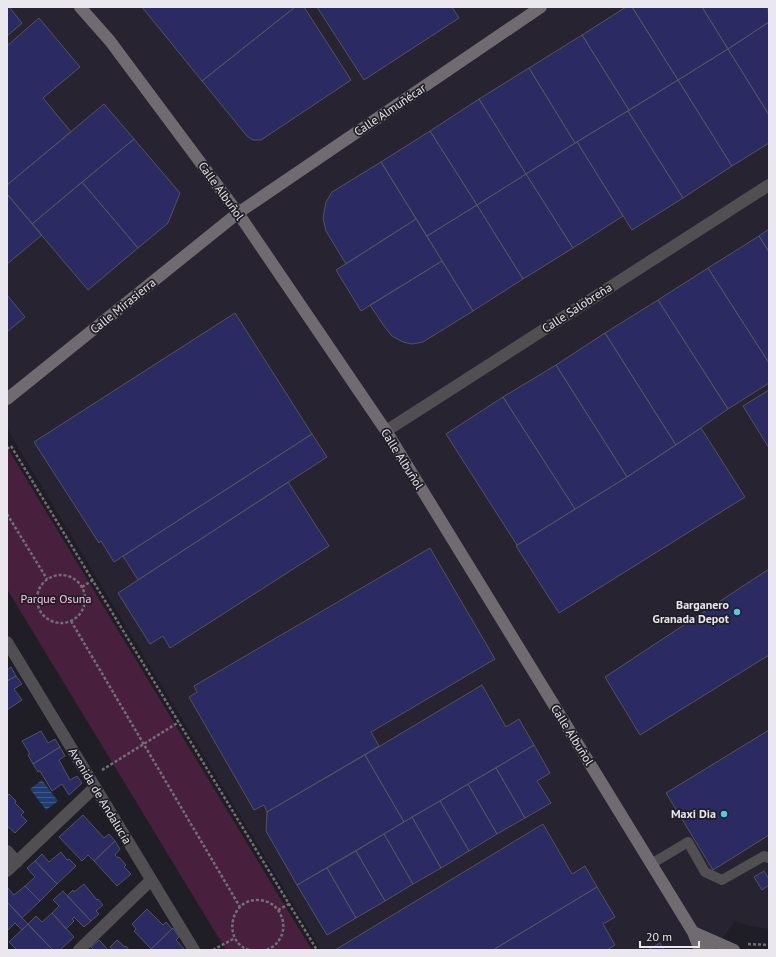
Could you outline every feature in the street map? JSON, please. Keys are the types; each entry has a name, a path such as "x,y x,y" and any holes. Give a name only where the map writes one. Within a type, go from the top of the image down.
{"street":[{"name":"Calle Albuñol","path":"80,7 110,41 238,213 386,431 693,932 700,950"},
{"name":"Calle Almuñécar","path":"238,213 541,7"},
{"name":"Calle Salobreña","path":"386,431 769,185"},
{"name":"Calle Mirasierra","path":"7,399 238,213"},
{"name":"Avenida de Andalucía","path":"7,642 194,950"},
{"path":"7,872 92,783"},
{"path":"7,851 17,862"},
{"path":"79,950 151,880"},
{"name":"Calle Albuñol","path":"693,932 710,950"},
{"path":"693,932 734,950"}],"lane":[{"path":"651,864 688,842 705,872 722,880 764,856 769,858"}],"path":[{"path":"7,449 11,446 317,950"},
{"path":"7,514 47,579"},
{"path":"54,576 70,576 77,580 82,587 85,594 83,610 71,621 64,623 56,622 43,614 39,607 38,592 47,579 54,576"},
{"path":"82,587 93,580"},
{"path":"71,621 240,907"},
{"path":"92,783 144,744 179,722"},
{"path":"249,950 240,944 235,938 232,930 232,921 240,907 247,902 255,900 272,904 278,910 284,927 282,935 277,943 271,949 266,950"},
{"path":"278,910 289,904"},
{"path":"213,950 235,938"},
{"path":"743,950 748,944 769,945"}],"shaded area":[{"path":"7,7 769,7 769,929 749,926 735,921 714,950 321,950 7,427"}],"green space":[{"name":"Parque Osuna","path":"7,447 312,950 226,950 7,589"}],"water":[{"path":"42,780 58,801 46,810 30,789"}],"building":[{"path":"7,7 9,7 22,23 7,36"},
{"path":"142,7 295,7 202,81"},
{"path":"295,7 304,7 351,80 261,140 253,140 247,136 202,81"},
{"path":"317,7 452,7 459,18 364,80"},
{"path":"626,7 632,7 678,80 629,110 582,35"},
{"path":"632,7 702,7 728,49 678,80"},
{"path":"702,7 768,7 769,22 728,49"},
{"path":"39,18 80,67 43,98 71,132 7,185 7,46"},
{"path":"769,22 769,115 728,49"},
{"path":"582,35 629,110 575,143 529,68"},
{"path":"728,49 769,115 769,143 732,166 678,80"},
{"path":"529,68 575,143 526,174 479,99"},
{"path":"678,80 732,166 683,198 628,111"},
{"path":"479,99 526,174 477,205 430,131"},
{"path":"104,104 134,139 32,224 7,194 7,185"},
{"path":"628,111 683,198 632,230 577,142"},
{"path":"430,131 477,205 427,236 381,162"},
{"path":"134,139 180,193 168,223 138,248 82,182"},
{"path":"577,142 623,216 573,248 526,174"},
{"path":"381,162 416,219 346,264 326,231 323,218 326,202 332,192"},
{"path":"526,174 573,248 523,279 477,205"},
{"path":"82,182 138,248 88,290 32,224"},
{"path":"7,194 42,235 7,264"},
{"path":"477,205 523,279 473,311 427,236"},
{"path":"416,219 442,261 361,311 336,270"},
{"path":"769,229 769,252 759,236"},
{"path":"759,236 769,252 769,363 708,268"},
{"path":"442,261 473,311 423,342 412,344 403,342 392,336 370,305"},
{"path":"708,268 769,363 769,383 728,409 658,300"},
{"path":"7,295 25,317 7,332"},
{"path":"658,300 728,409 676,445 605,333"},
{"path":"235,313 312,434 114,562 101,541 99,543 34,442"},
{"path":"605,333 676,445 627,477 556,365"},
{"path":"556,365 627,477 575,509 503,397"},
{"path":"769,390 769,448 743,406"},
{"path":"503,397 575,509 517,545 446,434"},
{"path":"701,428 745,497 559,613 516,546 627,477"},
{"path":"312,434 327,457 138,580 123,556"},
{"path":"288,482 329,546 170,648 163,636 150,644 118,593"},
{"path":"430,548 495,659 371,732 379,746 267,812 264,805 254,810 189,697 197,692 194,686"},
{"name":"Barganero Granada Depot","path":"769,569 769,655 640,735 605,677"},
{"path":"11,667 16,676 7,681 7,670"},
{"path":"16,676 22,684 14,689 22,700 7,710 7,681"},
{"path":"482,685 506,727 519,719 534,745 404,822 365,755"},
{"name":"Maxi Dia","path":"769,730 769,835 713,870 666,793"},
{"path":"41,731 48,743 55,739 60,747 33,764 28,755 30,754 22,741"},
{"path":"534,745 550,773 537,781 551,803 525,818 496,768"},
{"path":"60,747 65,756 59,760 70,780 77,776 82,783 69,795 62,784 52,791 40,771 38,772 33,764"},
{"path":"365,755 404,822 297,885 266,831 267,812"},
{"path":"496,768 525,818 497,834 468,784"},
{"path":"468,784 497,834 469,851 440,801"},
{"path":"9,794 24,812 21,815 27,821 15,833 7,826 7,796"},
{"path":"440,801 469,851 441,868 412,817"},
{"path":"83,815 104,838 109,834 115,841 94,861 88,855 82,861 59,837"},
{"path":"412,817 441,868 413,884 384,834"},
{"path":"543,824 572,874 585,866 597,887 493,950 335,950"},
{"path":"384,834 413,884 385,901 356,851"},
{"path":"115,841 120,849 115,855 118,858 119,857 126,865 124,867 131,874 117,886 94,861"},
{"path":"356,851 385,901 356,918 327,868"},
{"path":"61,852 67,860 69,859 76,866 57,884 35,861 42,854 49,862"},
{"path":"35,861 57,884 40,901 25,886 35,877 27,868"},
{"path":"327,868 356,918 327,935 297,885"},
{"path":"764,871 769,879 769,885 762,890 754,877"},
{"path":"84,884 103,905 96,911 99,914 91,921 67,896 73,890 74,892"},
{"path":"25,886 40,901 22,918 7,902 7,887 14,895"},
{"path":"597,887 615,917 603,924 615,945 607,950 493,950"},
{"path":"63,891 91,921 84,927 74,917 72,919 74,921 66,929 52,913 59,906 53,900"},
{"path":"7,902 28,924 22,930 15,923 7,931"},
{"path":"147,909 163,925 166,922 172,929 151,949 134,931 136,929 132,924"},
{"path":"52,913 74,937 60,950 53,950 28,924 36,916 42,922"},
{"path":"28,924 53,950 17,950 9,942"},
{"path":"173,928 179,937 176,940 185,950 151,950 151,949"},
{"path":"99,940 108,950 94,950 91,947"},
{"path":"117,940 129,950 111,950 112,949 110,947"},
{"path":"660,943 664,950 648,950"}],"place":[{"name":"Barganero Granada Depot","path":"737,612"},
{"name":"Maxi Dia","path":"724,814"}]}
